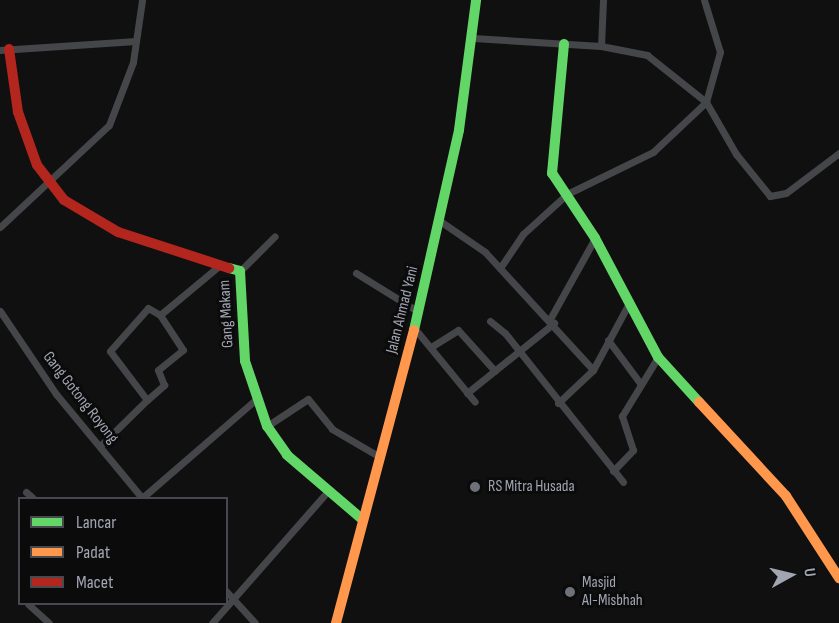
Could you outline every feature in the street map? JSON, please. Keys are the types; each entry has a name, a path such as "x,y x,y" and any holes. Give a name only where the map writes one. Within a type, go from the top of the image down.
{"main road":[{"name":"Jalan Ahmad Yani","path":"336,623 419,312 440,221 472,38 476,0"},
{"path":"564,44 550,163 595,238 628,305 658,357 786,496 839,578"},
{"path":"5,50 18,112 50,185"},
{"name":"Gang Makam","path":"50,185 79,212 115,230 240,271 240,328 255,400 267,426 287,455 327,492 363,520"}],"street":[{"path":"0,227 50,185 109,125 136,41 142,0"},
{"path":"601,46 603,0"},
{"path":"500,268 523,234 567,194 653,152 706,102 720,52 704,0"},
{"path":"472,38 601,46 647,56 706,102 736,154 770,196 786,194 839,153"},
{"path":"5,50 136,41"},
{"path":"440,221 500,268 552,321 592,370"},
{"path":"240,271 275,236"},
{"path":"467,393 518,355 552,321 595,238"},
{"path":"160,315 220,265"},
{"path":"356,273 419,312"},
{"path":"558,403 592,370 628,305"},
{"path":"100,446 164,385 158,370 183,350 160,315 148,308 109,354 147,400"},
{"name":"Gang Gotong Royong","path":"0,311 56,394 141,497"},
{"path":"490,321 623,482"},
{"path":"414,329 475,402"},
{"path":"431,347 458,330 495,372"},
{"path":"608,340 640,383"},
{"path":"613,471 633,450 621,421 640,383 658,357"},
{"path":"267,426 308,399 332,429 381,457"},
{"path":"143,497 255,400"},
{"path":"26,492 32,497"},
{"path":"212,623 235,600 327,492"},
{"path":"228,593 255,623"},
{"path":"30,605 48,623"}],"traffic: fast":[{"path":"414,330 459,130 476,0"},
{"path":"564,44 552,173 595,238 658,357 699,402"},
{"path":"229,268 240,271 245,361 267,426 287,455 363,520"}],"traffic: slow":[{"path":"336,623 414,330"},
{"path":"699,402 786,496 839,578"}],"traffic: jam":[{"path":"9,49 18,112 37,165 64,200 118,232 229,268"}],"place":[{"name":"RS Mitra Husada","path":"475,487"},
{"name":"Masjid Al-Misbhah","path":"570,592"}]}
